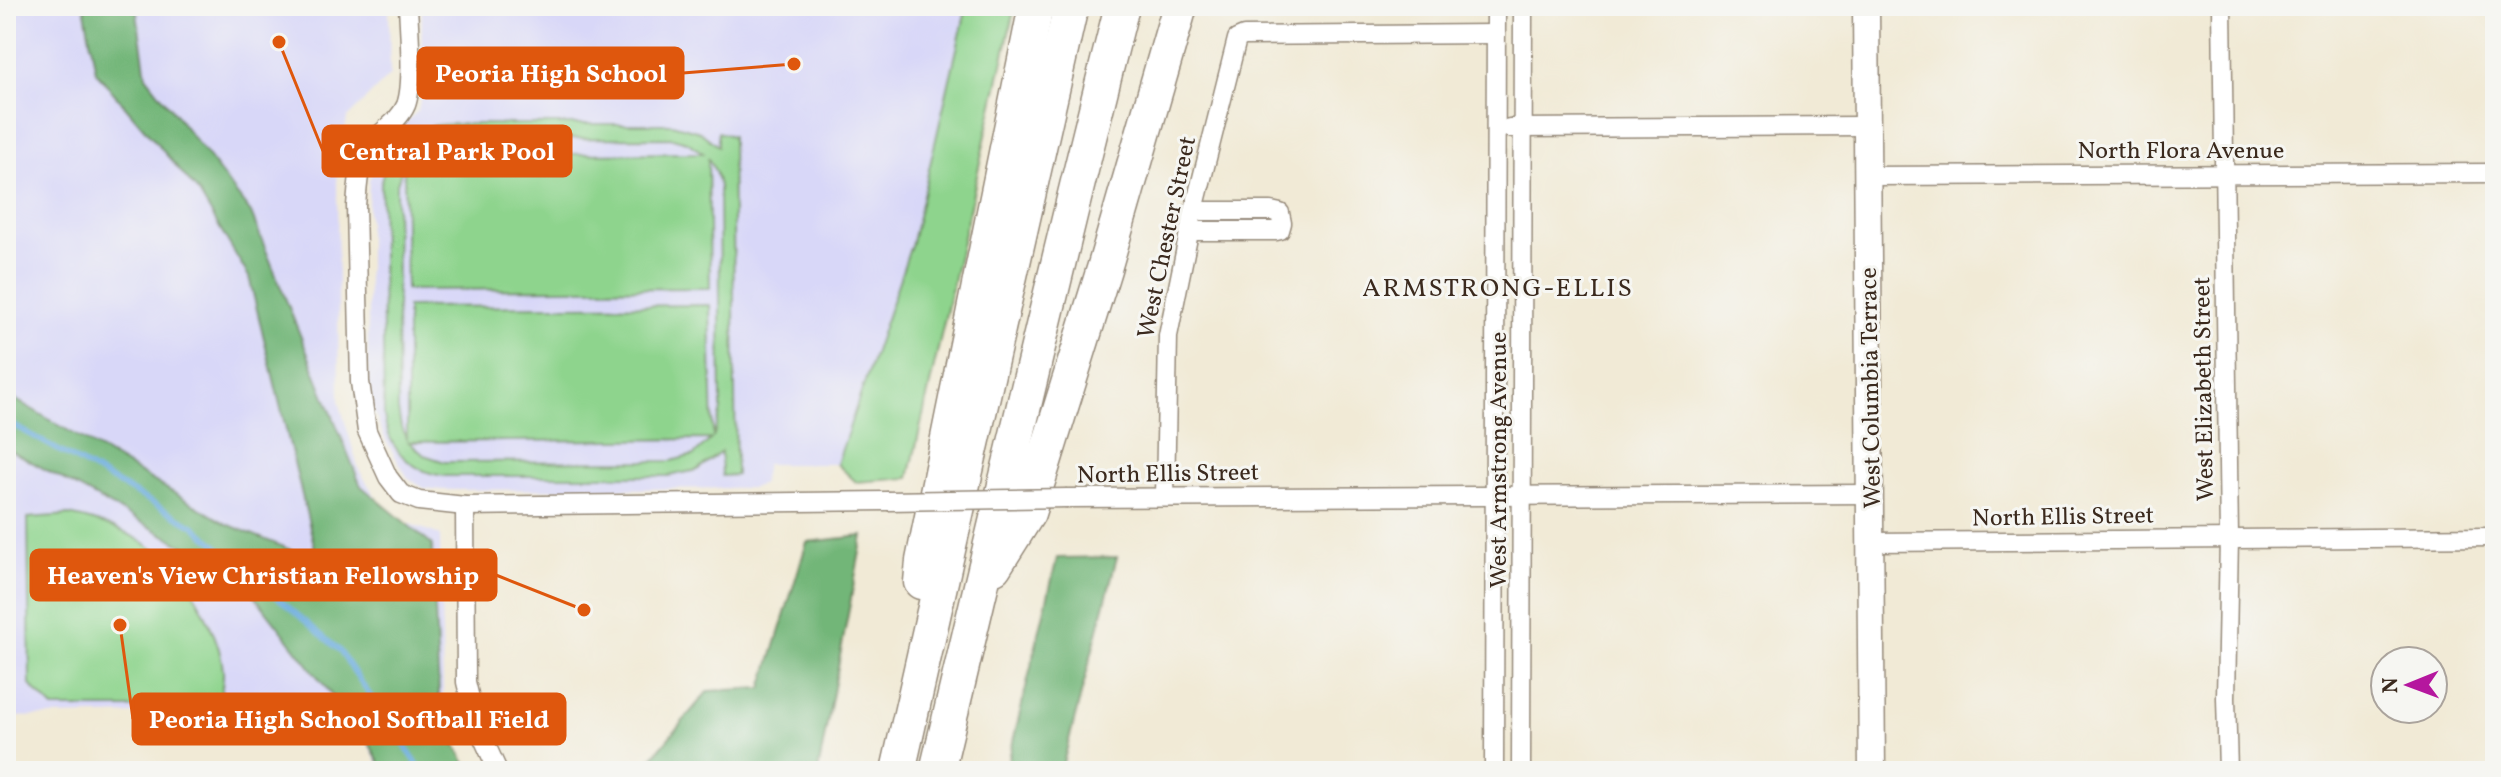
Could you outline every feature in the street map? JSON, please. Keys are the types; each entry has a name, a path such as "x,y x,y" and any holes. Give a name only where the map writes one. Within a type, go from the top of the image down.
{"highway":[{"path":"912,717 923,561 1036,6"},
{"path":"898,771 1071,6"},
{"path":"937,771 1013,446 1122,6"},
{"path":"981,587 1028,513 1104,269 1180,6"}],"street":[{"name":"North Ellis Street","path":"408,6 408,98 397,119 365,154 356,206 361,398 375,451 401,494 419,501 465,506 1165,496 1871,494"},
{"name":"West Armstrong Avenue","path":"1494,771 1496,6"},
{"name":"West Armstrong Avenue","path":"1521,771 1523,6"},
{"name":"West Columbia Terrace","path":"1866,6 1872,771"},
{"name":"West Elizabeth Street","path":"2222,6 2229,538 2228,771"},
{"name":"West Chester Street","path":"1165,496 1166,353 1189,231 1237,39 1244,36 1496,34"},
{"path":"1496,128 1866,126"},
{"name":"North Flora Avenue","path":"1867,176 2495,173"},
{"path":"1189,231 1276,231 1280,230 1282,223 1280,213 1271,211 1194,211"},
{"path":"465,506 466,682 480,733 498,771"},
{"name":"North Ellis Street","path":"1872,542 2495,537"}],"shaded area":[{"path":"6,6 389,6 390,75 347,118 337,178 339,401 359,470 388,516 440,535 444,734 463,771 382,771 349,709 6,717"},
{"path":"422,6 967,6 912,242 837,464 766,464 762,484 752,488 441,490 424,488 408,478 386,441 374,412 368,377 368,209 369,181 376,160 389,138 418,111 421,97"}],"green space":[{"path":"84,6 136,6 146,76 251,213 361,486 432,545 440,715 470,771 384,771 369,743 239,576 6,448 6,394 227,524 318,561 249,277 199,193 96,72"},
{"path":"967,6 1015,6 909,478 856,482 837,464 912,242"},
{"path":"672,124 700,132 718,146 718,132 732,136 736,475 722,476 721,452 697,470 669,476 445,476 422,470 403,457 390,438 384,415 381,182 396,149 413,134 435,125","holes":["672,138 687,142 703,153 409,155 423,145 444,139","708,158 719,186 721,410 713,438 710,305 407,307 407,440 398,410 396,187 404,162 406,290 710,288","711,439 694,455 671,461 445,462 424,455 409,442"]},
{"path":"69,515 116,528 136,538 154,550 185,580 198,600 220,652 223,675 219,708 53,708 30,685 28,518"},
{"path":"6,520 9,636 6,643"},
{"path":"863,536 818,771 641,771 708,691 762,688 807,542"},
{"path":"1117,557 1061,771 1006,771 1057,558"}],"waterway":[{"path":"6,421 194,526 339,650 422,771"}],"place":[{"name":"Central Park Pool","path":"279,42"},
{"name":"Peoria High School","path":"794,64"},
{"name":"Heaven's View Christian Fellowship","path":"584,610"},
{"name":"Peoria High School Softball Field","path":"120,625"}],"district":[{"name":"ARMSTRONG-ELLIS","path":"1498,287"}]}
